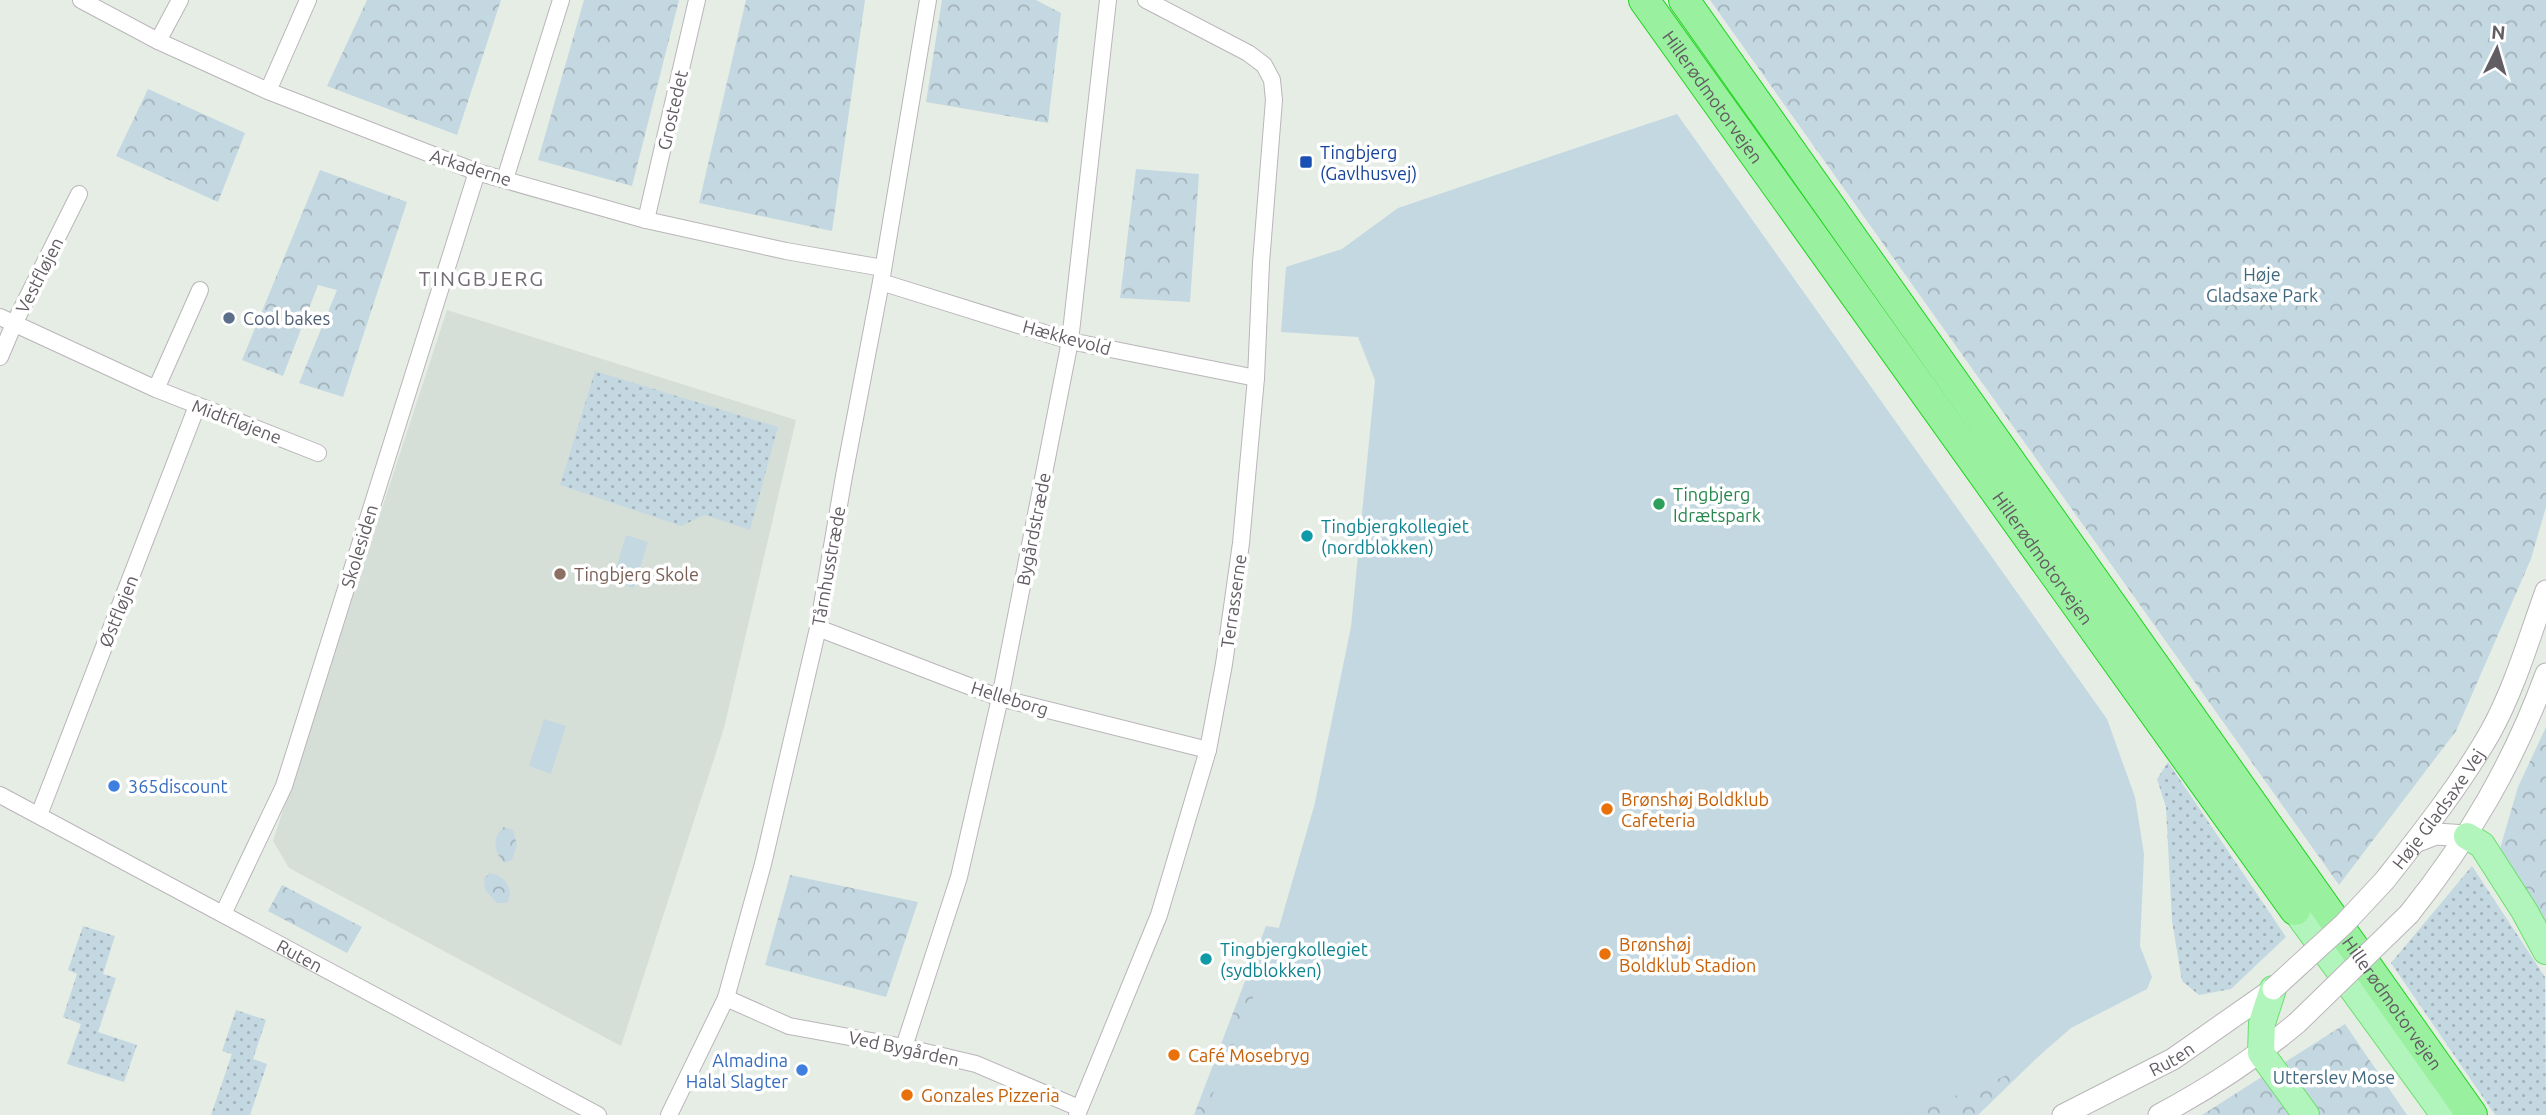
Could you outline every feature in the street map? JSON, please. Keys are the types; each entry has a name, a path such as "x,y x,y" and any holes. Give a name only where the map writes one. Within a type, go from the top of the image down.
{"highway":[{"name":"Hillerødmotorvejen","path":"1644,0 2295,910"},
{"name":"Hillerødmotorvejen","path":"1684,0 2472,1115"}],"main road":[{"path":"2467,836 2482,845 2546,951"},
{"name":"Hillerødmotorvejen","path":"2295,910 2444,1115"},
{"path":"2273,989 2262,1023 2261,1053 2306,1115"}],"street":[{"name":"Arkaderne","path":"81,0 158,41 268,91 477,172 646,220 882,275"},
{"path":"158,41 180,0"},
{"path":"268,91 308,0"},
{"path":"505,179 561,0"},
{"name":"Grostedet","path":"646,220 697,0"},
{"name":"Tårnhusstræde","path":"668,1115 726,998 763,864 818,628 882,275 928,0"},
{"name":"Bygårdstræde","path":"904,1047 959,877 1000,698 1070,341 1108,0"},
{"name":"Terrasserne","path":"1078,1111 1159,915 1208,750 1224,664 1241,543 1256,379 1261,263 1274,100 1272,80 1264,65 1248,52 1146,0"},
{"name":"Skolesiden","path":"223,914 284,786 477,172"},
{"name":"Vestfløjen","path":"0,357 7,321 79,194"},
{"name":"Hækkevold","path":"882,275 1070,341 1256,379"},
{"path":"156,389 200,290"},
{"name":"Midtfløjene","path":"7,321 156,389 318,453"},
{"name":"Østfløjen","path":"39,816 197,406"},
{"name":"Høje Gladsaxe Vej","path":"2273,989 2335,932 2385,880 2470,765 2512,684 2546,591"},
{"name":"Helleborg","path":"818,628 1000,698 1208,750"},
{"name":"Høje Gladsaxe Vej","path":"2261,1053 2297,1023 2409,914 2467,836 2505,769 2546,674"},
{"name":"Ruten","path":"0,795 598,1115"},
{"path":"2415,842 2435,834 2467,836"},
{"name":"Ruten","path":"2063,1115 2173,1059 2273,989"},
{"name":"Ved Bygården","path":"726,998 789,1026 904,1047 976,1064 1078,1111"},
{"path":"2159,1115 2196,1095 2261,1053"}],"shaded area":[{"name":"Tingbjerg Skole","path":"447,310 796,420 724,728 621,1046 289,868 273,841"}],"green space":[{"path":"367,0 501,0 457,135 327,86"},
{"path":"584,0 679,0 632,186 538,160"},
{"path":"746,0 865,0 832,231 699,203"},
{"path":"942,0 1036,0 1061,13 1048,123 926,102"},
{"name":"Høje Gladsaxe Park","path":"1710,0 2546,0 2546,507 2531,559 2456,731 2339,885"},
{"path":"148,89 245,133 218,202 116,156"},
{"name":"Tingbjerg Idrætspark","path":"1677,114 2107,719 2135,797 2144,854 2140,946 2152,977 2147,989 2071,1028 2025,1068 1908,1115 1204,1115 1279,928 1314,807 1351,627 1375,380 1358,337 1281,332 1286,267 1342,249 1398,208"},
{"path":"1136,169 1199,174 1190,302 1120,298"},
{"path":"320,170 407,202 343,397 299,383 337,290 318,285 283,376 242,360"},
{"path":"595,371 778,427 750,530 705,515 681,526 560,485"},
{"path":"626,535 648,542 634,588 612,581"},
{"path":"544,719 566,726 551,774 529,766"},
{"path":"2546,727 2546,925 2499,852 2518,787"},
{"path":"2168,762 2286,937 2231,989 2199,995 2182,981 2172,921 2166,807 2157,779"},
{"path":"1314,807 1273,1115 1194,1115 1266,926 1279,928"},
{"path":"504,827 513,830 517,845 512,860 505,863 498,855 496,845 497,835"},
{"path":"2472,866 2545,977 2546,1115 2495,1115 2391,963"},
{"path":"489,873 499,876 507,883 510,893 507,903 497,903 485,890 484,879"},
{"path":"790,875 918,902 886,997 765,965"},
{"path":"282,885 362,927 347,953 268,911"},
{"path":"83,926 115,936 103,974 116,978 98,1032 137,1045 124,1082 67,1064 81,1024 63,1017 77,974 68,970"},
{"path":"236,1010 266,1020 253,1059 267,1064 250,1115 211,1115 232,1054 222,1051"},
{"path":"2080,1016 1978,1115 1894,1115"},
{"name":"Utterslev Mose","path":"2345,1024 2407,1115 2202,1115"}],"place":[{"name":"Tingbjerg (Gavlhusvej)","path":"1306,162"},
{"name":"Cool bakes","path":"229,318"},
{"name":"Tingbjerg Idrætspark","path":"1659,504"},
{"name":"Tingbjergkollegiet (nordblokken)","path":"1307,536"},
{"name":"Tingbjerg Skole","path":"560,574"},
{"name":"365discount","path":"114,786"},
{"name":"Brønshøj Boldklub Cafeteria","path":"1607,809"},
{"name":"Brønshøj Boldklub Stadion","path":"1605,954"},
{"name":"Tingbjergkollegiet (sydblokken)","path":"1206,959"},
{"name":"Café Mosebryg","path":"1174,1055"},
{"name":"Almadina Halal Slagter","path":"802,1070"},
{"name":"Gonzales Pizzeria","path":"907,1095"}],"district":[{"name":"TINGBJERG","path":"482,278"}]}
